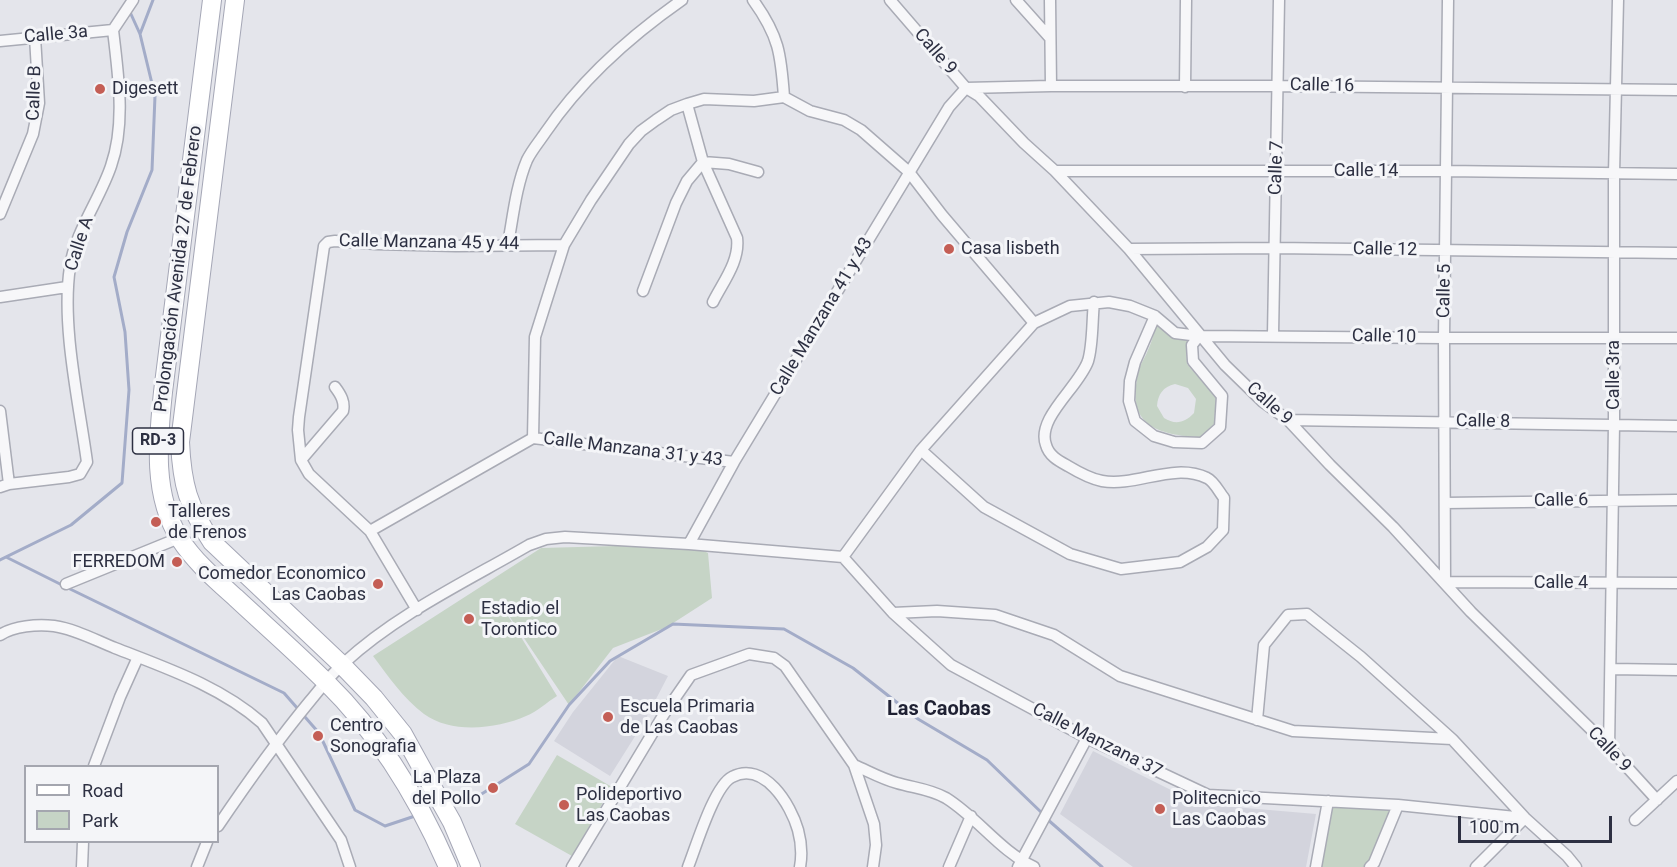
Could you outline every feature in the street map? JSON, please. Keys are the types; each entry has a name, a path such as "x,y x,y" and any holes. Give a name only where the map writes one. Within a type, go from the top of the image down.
{"main road":[{"name":"Prolongación Avenida 27 de Febrero","path":"212,0 158,443 162,492 179,538 205,569 325,681 362,719 411,791 434,834 448,867"},
{"name":"Prolongación Avenida 27 de Febrero","path":"235,0 182,430 181,471 188,500 197,520 212,542 342,664 403,734 452,822 471,867"}],"street":[{"path":"113,30 133,0"},
{"path":"508,244 521,177 528,158 564,106 594,73 656,18 682,0"},
{"path":"753,0 776,38 782,67 784,97"},
{"name":"Calle 9","path":"890,0 966,88 979,96 1024,143 1055,171 1129,249 1225,365 1263,402 1288,420 1445,582 1471,612 1610,749 1657,800"},
{"path":"1016,0 1050,38"},
{"path":"1050,0 1051,86"},
{"path":"1185,87 1186,0"},
{"name":"Calle 7","path":"1273,335 1279,0"},
{"name":"Calle 5","path":"1445,582 1444,338 1448,0"},
{"name":"Calle 3ra","path":"1610,749 1614,500 1614,174 1618,0"},
{"name":"Calle 3a","path":"0,40 113,30"},
{"name":"Calle A","path":"5,485 81,474 87,462 69,332 67,287 70,264 86,220 111,168 117,147 120,125 113,30"},
{"name":"Calle B","path":"0,214 33,134 39,103 35,37"},
{"name":"Calle 16","path":"966,88 1279,86 1677,90"},
{"name":"Calle Manzana 41 y 43","path":"689,544 734,462 909,172 949,107 966,88"},
{"path":"219,825 291,723 342,664 364,645 417,610 529,545 565,537 843,556 921,450 1034,323 909,172 853,125 844,120 810,111 784,97 754,101 704,99 687,104 671,110 656,120 629,144 564,245 535,337 533,438 370,531"},
{"path":"687,104 703,162 737,238 735,261 713,302"},
{"path":"703,162 729,164 759,172"},
{"path":"643,291 676,203 687,181 703,162"},
{"name":"Calle 14","path":"1055,171 1446,171 1677,174"},
{"name":"Calle Manzana 45 y 44","path":"301,460 298,417 324,246 328,242 335,240 376,244 456,246 564,245"},
{"name":"Calle 12","path":"1129,249 1274,248 1677,253"},
{"path":"0,297 67,287"},
{"path":"921,450 984,507 1070,554 1121,568 1180,562 1207,547 1222,530 1224,498 1209,478 1186,472 1131,480 1102,481 1075,471 1053,457 1045,444 1044,429 1056,408 1077,383 1088,361 1094,302"},
{"name":"Calle 10","path":"1034,323 1070,306 1109,302 1130,306 1155,316 1175,333 1199,336 1677,338"},
{"path":"1155,316 1135,362 1130,381 1129,401 1135,421 1154,436 1174,442 1202,443 1220,427 1222,396 1193,361 1192,345 1199,336"},
{"path":"335,387 341,395 343,411 301,460 309,474 370,531 417,610"},
{"path":"0,411 5,485"},
{"name":"Calle 8","path":"1288,420 1677,426"},
{"name":"Calle Manzana 31 y 43","path":"533,438 734,462"},
{"name":"Calle 6","path":"1445,503 1677,500"},
{"path":"66,584 179,538"},
{"name":"Calle Manzana 37","path":"843,556 893,613 951,665 1087,738 1208,795 1398,805 1525,818"},
{"name":"Calle 4","path":"1445,582 1677,583"},
{"path":"893,613 937,611 995,615 1054,635 1120,676 1293,731 1452,739"},
{"path":"1257,720 1264,645 1288,615 1307,614 1361,657 1452,739 1525,818 1576,867"},
{"path":"0,635 38,625 70,630 199,682 245,708 262,723 341,840 350,867"},
{"path":"572,867 664,714 691,675 749,654 774,658 785,666 854,765 874,824 876,845 873,867"},
{"path":"94,765 138,657"},
{"path":"1611,669 1677,670"},
{"path":"1019,864 1087,738"},
{"path":"854,765 895,783 926,789 944,797 971,816 1019,864 1034,867"},
{"path":"688,867 719,788 732,776 750,773 766,780 784,797 799,831 800,867"},
{"path":"1635,820 1677,781"},
{"path":"1316,867 1328,801"},
{"path":"1370,867 1374,863 1398,805"},
{"path":"949,867 971,816"},
{"path":"1476,867 1525,818"},
{"path":"82,843 82,867"},
{"path":"197,867 207,843"}],"shaded area":[{"name":"Escuela Primaria de Las Caobas","path":"618,656 668,676 644,722 610,776 554,741 573,712"},
{"name":"Politecnico Las Caobas","path":"1093,751 1199,804 1316,814 1306,867 1133,867 1060,814"}],"green space":[{"path":"1156,324 1189,339 1186,345 1187,364 1216,398 1214,424 1200,437 1168,433 1155,428 1146,422 1139,412 1136,385 1140,367 1151,344","holes":["1175,384 1188,388 1196,399 1194,413 1180,422 1172,422 1164,418 1157,406 1162,392"]},
{"path":"689,544 708,553 712,598 667,627 613,648 569,705 499,601 557,696 530,714 502,724 488,726 447,725 424,714 409,701 373,656 541,548"},
{"name":"Polideportivo Las Caobas","path":"557,755 612,787 572,856 515,824"},
{"path":"1332,805 1391,809 1373,860 1366,867 1321,867"}],"waterway":[{"path":"140,34 153,0"},
{"path":"0,560 71,525 122,483 129,390 125,332 114,277 127,232 152,170 155,96 140,34 130,12"},
{"path":"6,557 62,585"},
{"path":"68,588 284,693 319,733 355,810 385,826 418,815"},
{"path":"450,805 480,795 529,764 569,705 610,661 673,624 784,629 853,668 918,719 987,760 1043,814"},
{"path":"1047,819 1102,867"}],"place":[{"name":"Digesett","path":"100,89"},
{"name":"Casa lisbeth","path":"949,249"},
{"name":"Talleres de Frenos","path":"156,522"},
{"name":"FERREDOM","path":"177,562"},
{"name":"Comedor Economico Las Caobas","path":"378,584"},
{"name":"Estadio el Torontico","path":"469,619"},
{"name":"Escuela Primaria de Las Caobas","path":"608,717"},
{"name":"Centro Sonografia","path":"318,736"},
{"name":"La Plaza del Pollo","path":"493,788"},
{"name":"Polideportivo Las Caobas","path":"564,805"},
{"name":"Politecnico Las Caobas","path":"1160,809"}],"district":[{"name":"Las Caobas","path":"939,710"}]}
